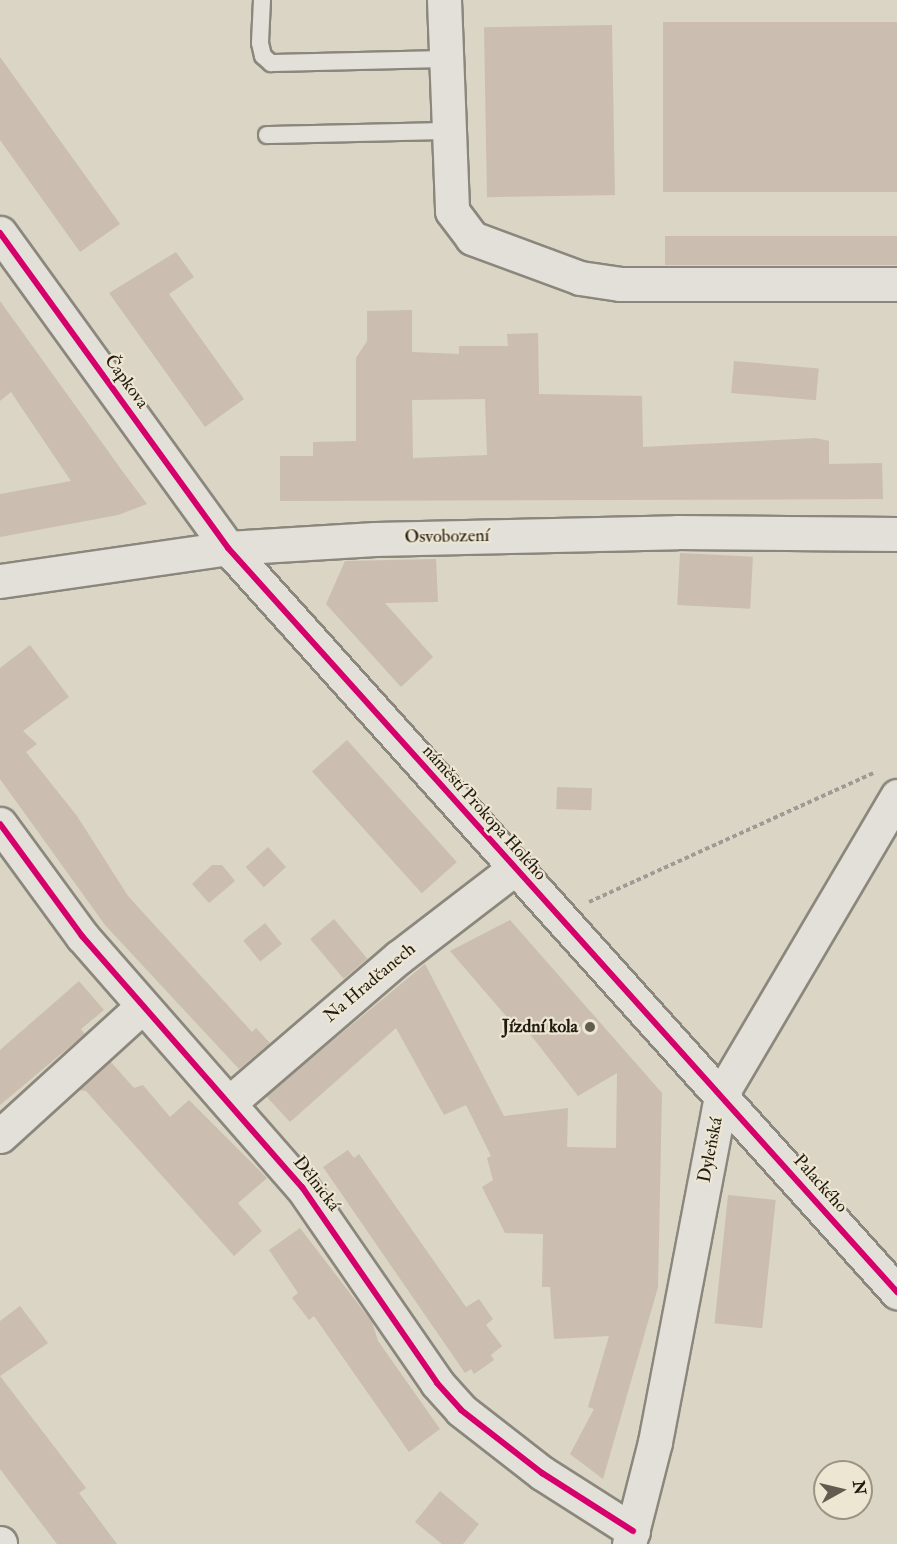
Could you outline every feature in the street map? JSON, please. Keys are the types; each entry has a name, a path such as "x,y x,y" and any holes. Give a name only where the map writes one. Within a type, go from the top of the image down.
{"street":[{"path":"444,0 447,131 452,211 461,230 499,252 620,284 897,284"},
{"name":"Čapkova","path":"0,233 228,548"},
{"name":"Osvobození","path":"0,580 228,548 677,532 897,534"},
{"name":"náměstí Prokopa Holého","path":"228,548 721,1095"},
{"name":"Dyleňská","path":"631,1537 721,1095 892,782"},
{"name":"Dělnická","path":"0,824 142,1007 302,1187 412,1350 461,1410 542,1473 631,1537"},
{"name":"Na Hradčanech","path":"229,1103 399,957 515,868"},
{"path":"0,1136 142,1007"},
{"name":"Palackého","path":"721,1095 897,1292"}],"lane":[{"path":"262,0 260,43 263,56 271,63 446,59"},
{"path":"267,135 447,131"}],"path":[{"path":"558,916 892,782"}],"building":[{"path":"663,22 897,22 897,192 663,192"},
{"path":"612,25 615,195 487,197 484,27"},
{"path":"0,57 120,224 80,252 0,140"},
{"path":"665,236 897,236 897,265 665,265"},
{"path":"176,252 194,277 169,294 244,399 205,427 109,293"},
{"path":"0,301 147,504 118,515 0,537 0,494 71,481 11,392 0,401"},
{"path":"412,310 412,352 459,354 459,346 508,346 507,334 538,333 539,394 642,396 643,447 816,438 829,441 829,464 882,463 883,499 280,501 280,456 313,456 313,442 356,441 356,358 367,341 367,311","holes":["485,399 487,455 413,458 412,400"]},
{"path":"734,361 819,368 816,400 731,393"},
{"path":"680,553 753,557 750,609 677,605"},
{"path":"436,559 438,602 385,603 433,657 401,687 326,604 345,561"},
{"path":"30,645 69,697 23,731 37,744 26,752 77,816 128,896 252,1032 256,1028 270,1043 239,1069 105,925 0,779 0,668"},
{"path":"347,740 457,862 422,893 312,771"},
{"path":"557,787 592,788 591,810 556,809"},
{"path":"268,847 286,867 264,887 246,867"},
{"path":"212,865 222,865 235,881 209,903 192,884"},
{"path":"334,919 367,959 344,979 310,939"},
{"path":"510,920 662,1093 658,1287 603,1479 570,1454 594,1409 588,1407 609,1336 554,1339 550,1287 542,1287 543,1234 505,1233 482,1187 493,1180 487,1158 491,1156 466,1105 444,1115 396,1028 290,1122 266,1096 425,964 504,1116 568,1108 567,1147 616,1148 617,1073 578,1096 523,1025 518,1030 450,951"},
{"path":"265,923 282,944 260,962 243,941"},
{"path":"79,981 104,1010 81,1029 85,1034 0,1105 0,1050"},
{"path":"110,1061 134,1088 143,1085 170,1117 189,1100 267,1178 238,1203 262,1231 234,1256 86,1091 78,1090"},
{"path":"348,1150 354,1158 359,1154 466,1307 479,1299 493,1319 486,1325 502,1346 491,1355 494,1360 474,1374 471,1369 465,1373 323,1167"},
{"path":"728,1195 776,1200 762,1328 715,1323"},
{"path":"300,1228 372,1322 378,1341 440,1429 409,1452 314,1316 309,1320 292,1298 298,1293 269,1250"},
{"path":"20,1306 48,1343 0,1376 0,1321"},
{"path":"0,1376 86,1488 79,1493 117,1544 57,1544 0,1469"},
{"path":"440,1491 479,1524 463,1544 442,1544 415,1522"}],"cycle path":[{"path":"0,233 228,548 897,1292"},
{"path":"0,824 82,936 302,1187 437,1383 461,1410 542,1473 633,1531"}],"place":[{"name":"Jízdní kola","path":"590,1027"}]}
